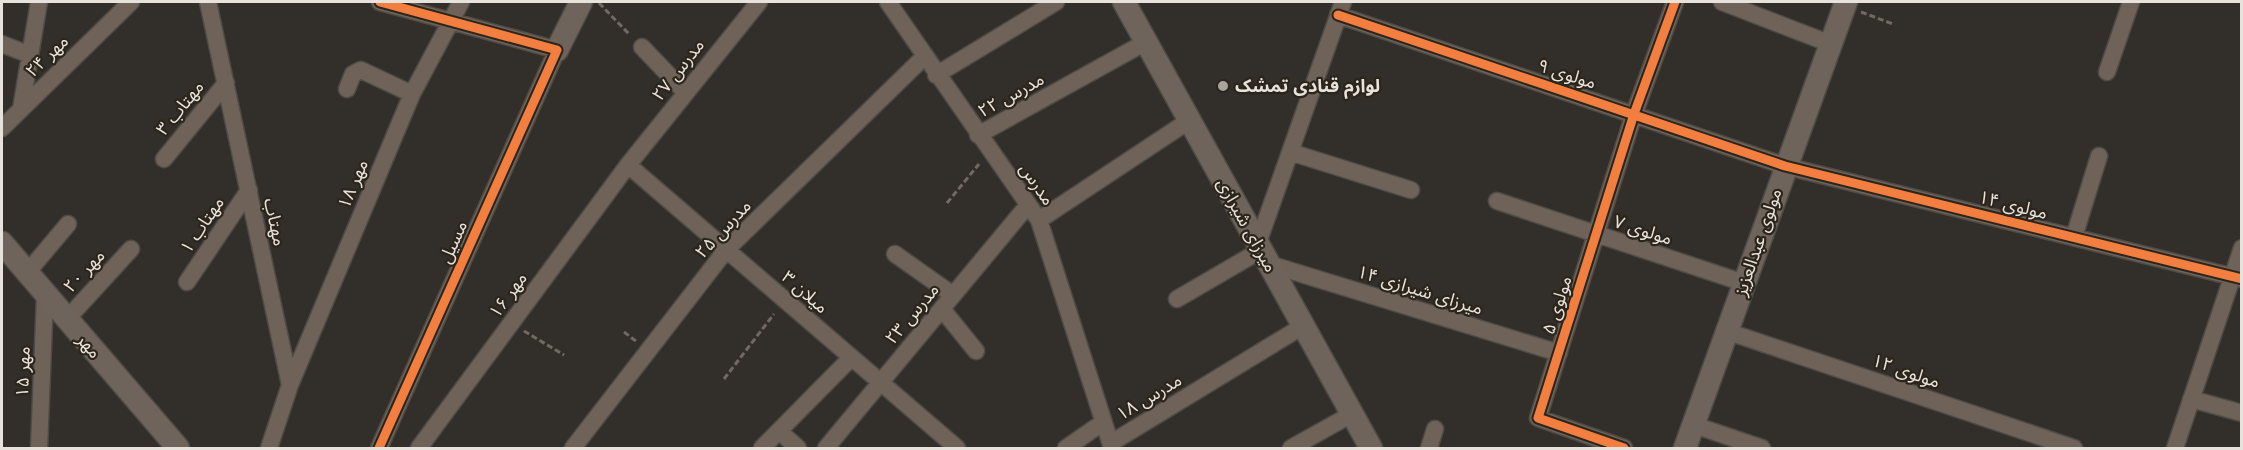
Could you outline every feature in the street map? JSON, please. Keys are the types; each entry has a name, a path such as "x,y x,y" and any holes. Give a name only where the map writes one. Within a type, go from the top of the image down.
{"main road":[{"path":"557,50 568,2"},
{"path":"557,50 581,2"},
{"name":"میرزای شیرازی","path":"1124,2 1371,448"},
{"name":"مولوی عبدالعزیز","path":"1685,448 1845,3"},
{"name":"مهر","path":"2,243 26,274 177,448"}],"street":[{"path":"21,109 39,2"},
{"name":"مهر ۲۴","path":"2,128 131,2"},
{"name":"مهتاب","path":"208,2 290,385"},
{"path":"380,2 557,50"},
{"name":"مهر ۱۸","path":"290,385 412,94 461,2"},
{"name":"مدرس ۲۷","path":"628,165 759,2"},
{"name":"مدرس","path":"888,2 936,75 1039,220 1102,423 1112,446"},
{"path":"936,75 1056,2"},
{"name":"مولوی ۵","path":"1624,448 1538,418 1634,114 1675,2"},
{"path":"1722,2 1831,44"},
{"path":"2107,72 2131,2"},
{"path":"1177,299 1263,252 1290,152 1341,8"},
{"name":"مولوی ۹","path":"1341,8 1785,166"},
{"name":"مدرس ۲۲","path":"978,135 1146,42"},
{"path":"2,44 30,56"},
{"path":"642,47 685,92"},
{"name":"مسیل","path":"379,448 557,50"},
{"name":"مدرس ۲۵","path":"573,448 726,250 925,56"},
{"path":"347,89 353,74 361,70 412,94"},
{"name":"مهتاب ۳","path":"164,159 226,83"},
{"path":"1039,220 1190,120"},
{"path":"1290,152 1411,190"},
{"path":"2074,237 2099,156"},
{"name":"میلان ۳","path":"628,165 957,448"},
{"name":"مهر ۱۶","path":"419,448 628,165"},
{"name":"مولوی ۱۴","path":"1785,166 2237,278"},
{"name":"مهتاب ۱","path":"188,282 249,190"},
{"name":"مولوی ۷","path":"1497,201 1596,236 1744,283"},
{"name":"مدرس ۲۳","path":"826,448 1028,205"},
{"path":"26,274 68,224"},
{"path":"2175,448 2237,278 2241,248"},
{"name":"مهر ۲۰","path":"66,320 131,249"},
{"name":"میرزای شیرازی ۱۴","path":"1263,252 1559,353"},
{"path":"896,254 953,295"},
{"name":"مهر ۱۵","path":"39,448 45,296"},
{"path":"942,309 976,351"},
{"name":"مدرس ۱۸","path":"1112,446 1207,384 1303,326"},
{"name":"مولوی ۱۲","path":"1726,331 2074,448"},
{"path":"762,448 851,358"},
{"path":"269,448 290,385"},
{"path":"2191,399 2241,413"},
{"path":"1291,448 1352,414"},
{"path":"1066,448 1102,423"},
{"path":"1694,425 1762,448"},
{"path":"1429,448 1435,429"},
{"path":"779,431 798,448"}],"path":[{"path":"598,2 642,47"},
{"path":"1845,3 1893,24"},
{"path":"947,203 990,151"},
{"path":"724,379 784,300"},
{"path":"511,323 564,355"}],"cycle path":[{"path":"379,448 557,50 380,2"},
{"path":"1624,448 1538,418 1634,114 1675,2"},
{"path":"1338,15 1785,166 2242,279"}],"place":[{"name":"لوازم قنادی تمشک","path":"1223,86"}]}
